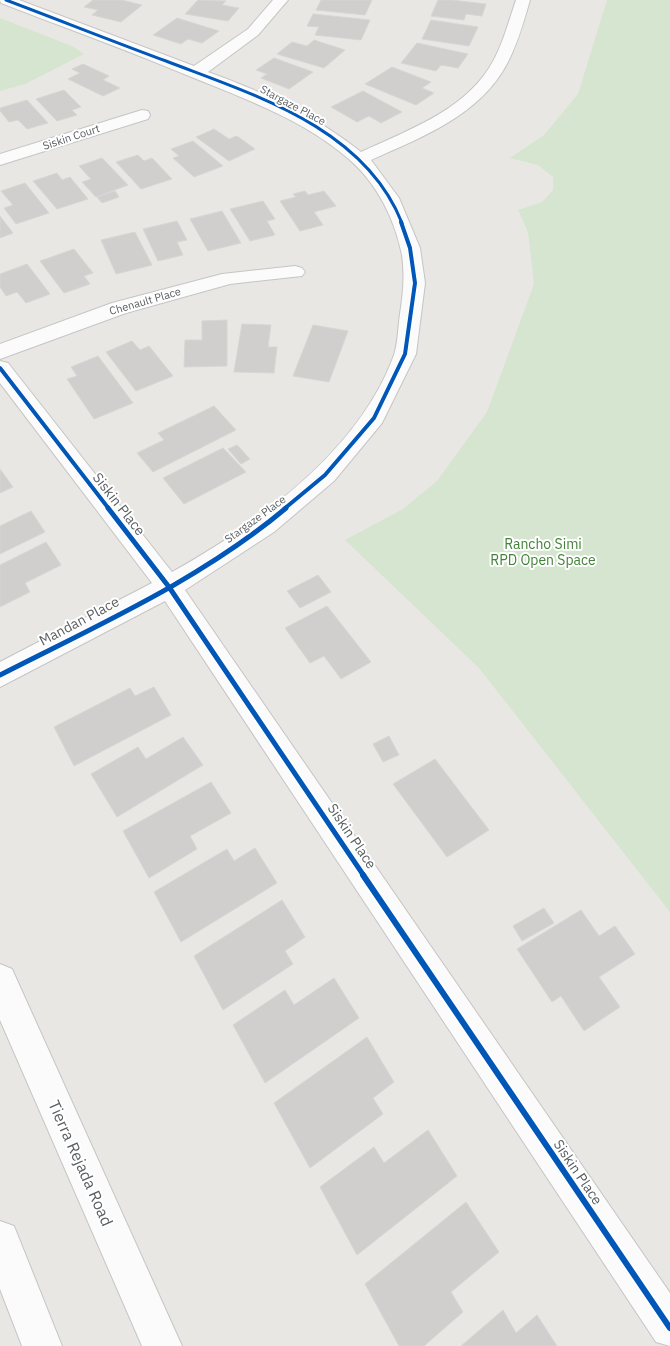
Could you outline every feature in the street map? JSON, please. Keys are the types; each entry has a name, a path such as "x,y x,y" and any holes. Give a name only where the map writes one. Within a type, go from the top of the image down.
{"street":[{"name":"Stargaze Place","path":"6,0 38,5 283,108 359,158 384,190 404,225 414,264 416,306 406,351 385,399 352,446 306,494 247,539 169,587"},
{"path":"195,72 247,38 264,22 281,0"},
{"path":"359,158 410,136 448,115 474,96 495,72 507,49 523,0"},
{"name":"Siskin Court","path":"0,160 142,115"},
{"name":"Chenault Place","path":"0,352 119,308 229,278 295,272"},
{"name":"Siskin Place","path":"0,368 169,587 670,1328"},
{"name":"Mandan Place","path":"0,675 169,587"},
{"name":"Tierra Rejada Road","path":"0,981 162,1346"},
{"path":"0,1240 42,1346"}],"green space":[{"name":"Rancho Simi RPD Open Space","path":"607,0 670,0 670,912 479,668 345,540 403,509 437,481 487,412 534,284 528,232 518,210 542,202 553,190 553,177 538,165 510,158 544,135 578,94"},
{"path":"0,18 74,47 84,54 25,84 0,91"}],"building":[{"path":"93,0 122,0 142,5 121,22 92,15 98,10 84,7"},
{"path":"198,0 226,1 222,5 239,8 228,21 185,14"},
{"path":"321,0 372,0 365,15 316,10"},
{"path":"438,0 486,4 482,16 466,14 464,20 431,16"},
{"path":"313,14 370,20 361,40 315,35 319,27 307,26"},
{"path":"177,18 219,31 202,43 188,39 181,44 153,35"},
{"path":"431,20 478,27 469,46 422,39"},
{"path":"314,40 345,50 324,68 277,54 292,42 307,46"},
{"path":"417,43 468,54 458,68 441,65 436,71 401,63"},
{"path":"274,58 313,72 289,89 261,78 267,74 256,70"},
{"path":"83,64 109,76 103,80 120,88 103,96 68,79 80,73 72,69"},
{"path":"392,67 431,82 422,88 434,93 416,105 365,84"},
{"path":"64,90 81,107 72,110 77,115 57,121 36,99"},
{"path":"363,91 402,112 381,123 369,116 357,122 331,107"},
{"path":"27,100 48,123 27,129 18,120 9,122 0,111 0,108"},
{"path":"214,129 229,139 237,136 255,149 229,161 196,137"},
{"path":"193,141 223,166 194,177 173,158 179,156 171,149"},
{"path":"138,155 144,161 152,158 172,179 141,189 116,162"},
{"path":"102,158 128,185 96,197 82,182 91,179 79,166"},
{"path":"57,173 62,180 70,177 88,199 57,209 33,181"},
{"path":"25,183 49,213 16,224 4,208 13,205 1,191"},
{"path":"115,191 119,197 102,203 97,197"},
{"path":"305,191 308,195 324,191 336,206 314,212 323,225 300,231 280,201 296,197 293,194"},
{"path":"263,201 275,219 267,221 275,235 250,241 230,209"},
{"path":"222,211 241,243 208,251 190,219"},
{"path":"0,216 13,233 0,238"},
{"path":"177,221 187,240 177,242 183,255 158,261 143,229"},
{"path":"135,232 152,265 116,274 101,240"},
{"path":"74,249 93,273 84,276 90,284 64,293 40,261"},
{"path":"27,264 50,294 26,303 17,292 6,296 0,287 0,274"},
{"path":"227,320 227,366 184,367 185,340 202,340 202,321"},
{"path":"242,324 271,325 268,347 277,347 274,373 234,372"},
{"path":"313,325 348,331 329,382 293,376"},
{"path":"132,341 140,350 149,346 173,376 136,391 106,352"},
{"path":"98,356 133,403 94,419 67,379 77,376 71,367"},
{"path":"214,406 236,430 153,472 137,453 164,440 158,433"},
{"path":"237,445 250,459 241,464 228,449"},
{"path":"223,448 246,472 184,504 163,478"},
{"path":"0,469 13,487 0,493"},
{"path":"31,511 45,532 0,554 0,526"},
{"path":"46,542 61,565 25,583 30,592 0,607 0,565"},
{"path":"318,575 331,592 300,608 287,591"},
{"path":"327,606 371,662 341,679 324,656 310,663 285,628"},
{"path":"154,687 171,715 74,766 54,727 130,688 135,696"},
{"path":"389,736 399,755 383,762 373,744"},
{"path":"183,737 203,765 117,817 91,774 138,747 146,759"},
{"path":"435,759 489,830 447,857 393,784"},
{"path":"211,782 231,813 190,836 197,849 149,878 123,831"},
{"path":"255,848 277,883 181,942 154,892 227,849 234,861"},
{"path":"282,900 305,937 285,951 293,964 223,1010 194,956"},
{"path":"544,908 554,923 522,941 513,926"},
{"path":"581,910 599,936 615,926 635,954 599,977 620,1007 584,1031 561,996 552,1002 517,949"},
{"path":"334,978 359,1018 265,1083 233,1025 285,990 294,1005"},
{"path":"367,1037 394,1082 373,1098 383,1114 310,1168 274,1103"},
{"path":"428,1130 457,1176 357,1255 320,1187 374,1147 384,1163"},
{"path":"466,1202 499,1252 451,1292 463,1312 424,1346 399,1346 365,1284"},
{"path":"503,1310 516,1333 537,1315 557,1346 461,1346"}],"cycle path":[{"path":"0,675 128,609 198,570 265,525 325,475 374,418 405,354 415,283 410,248 405,231 390,198 381,183 369,169 337,141 316,127 271,103 6,0"},
{"path":"0,368 169,587 670,1328"}]}
